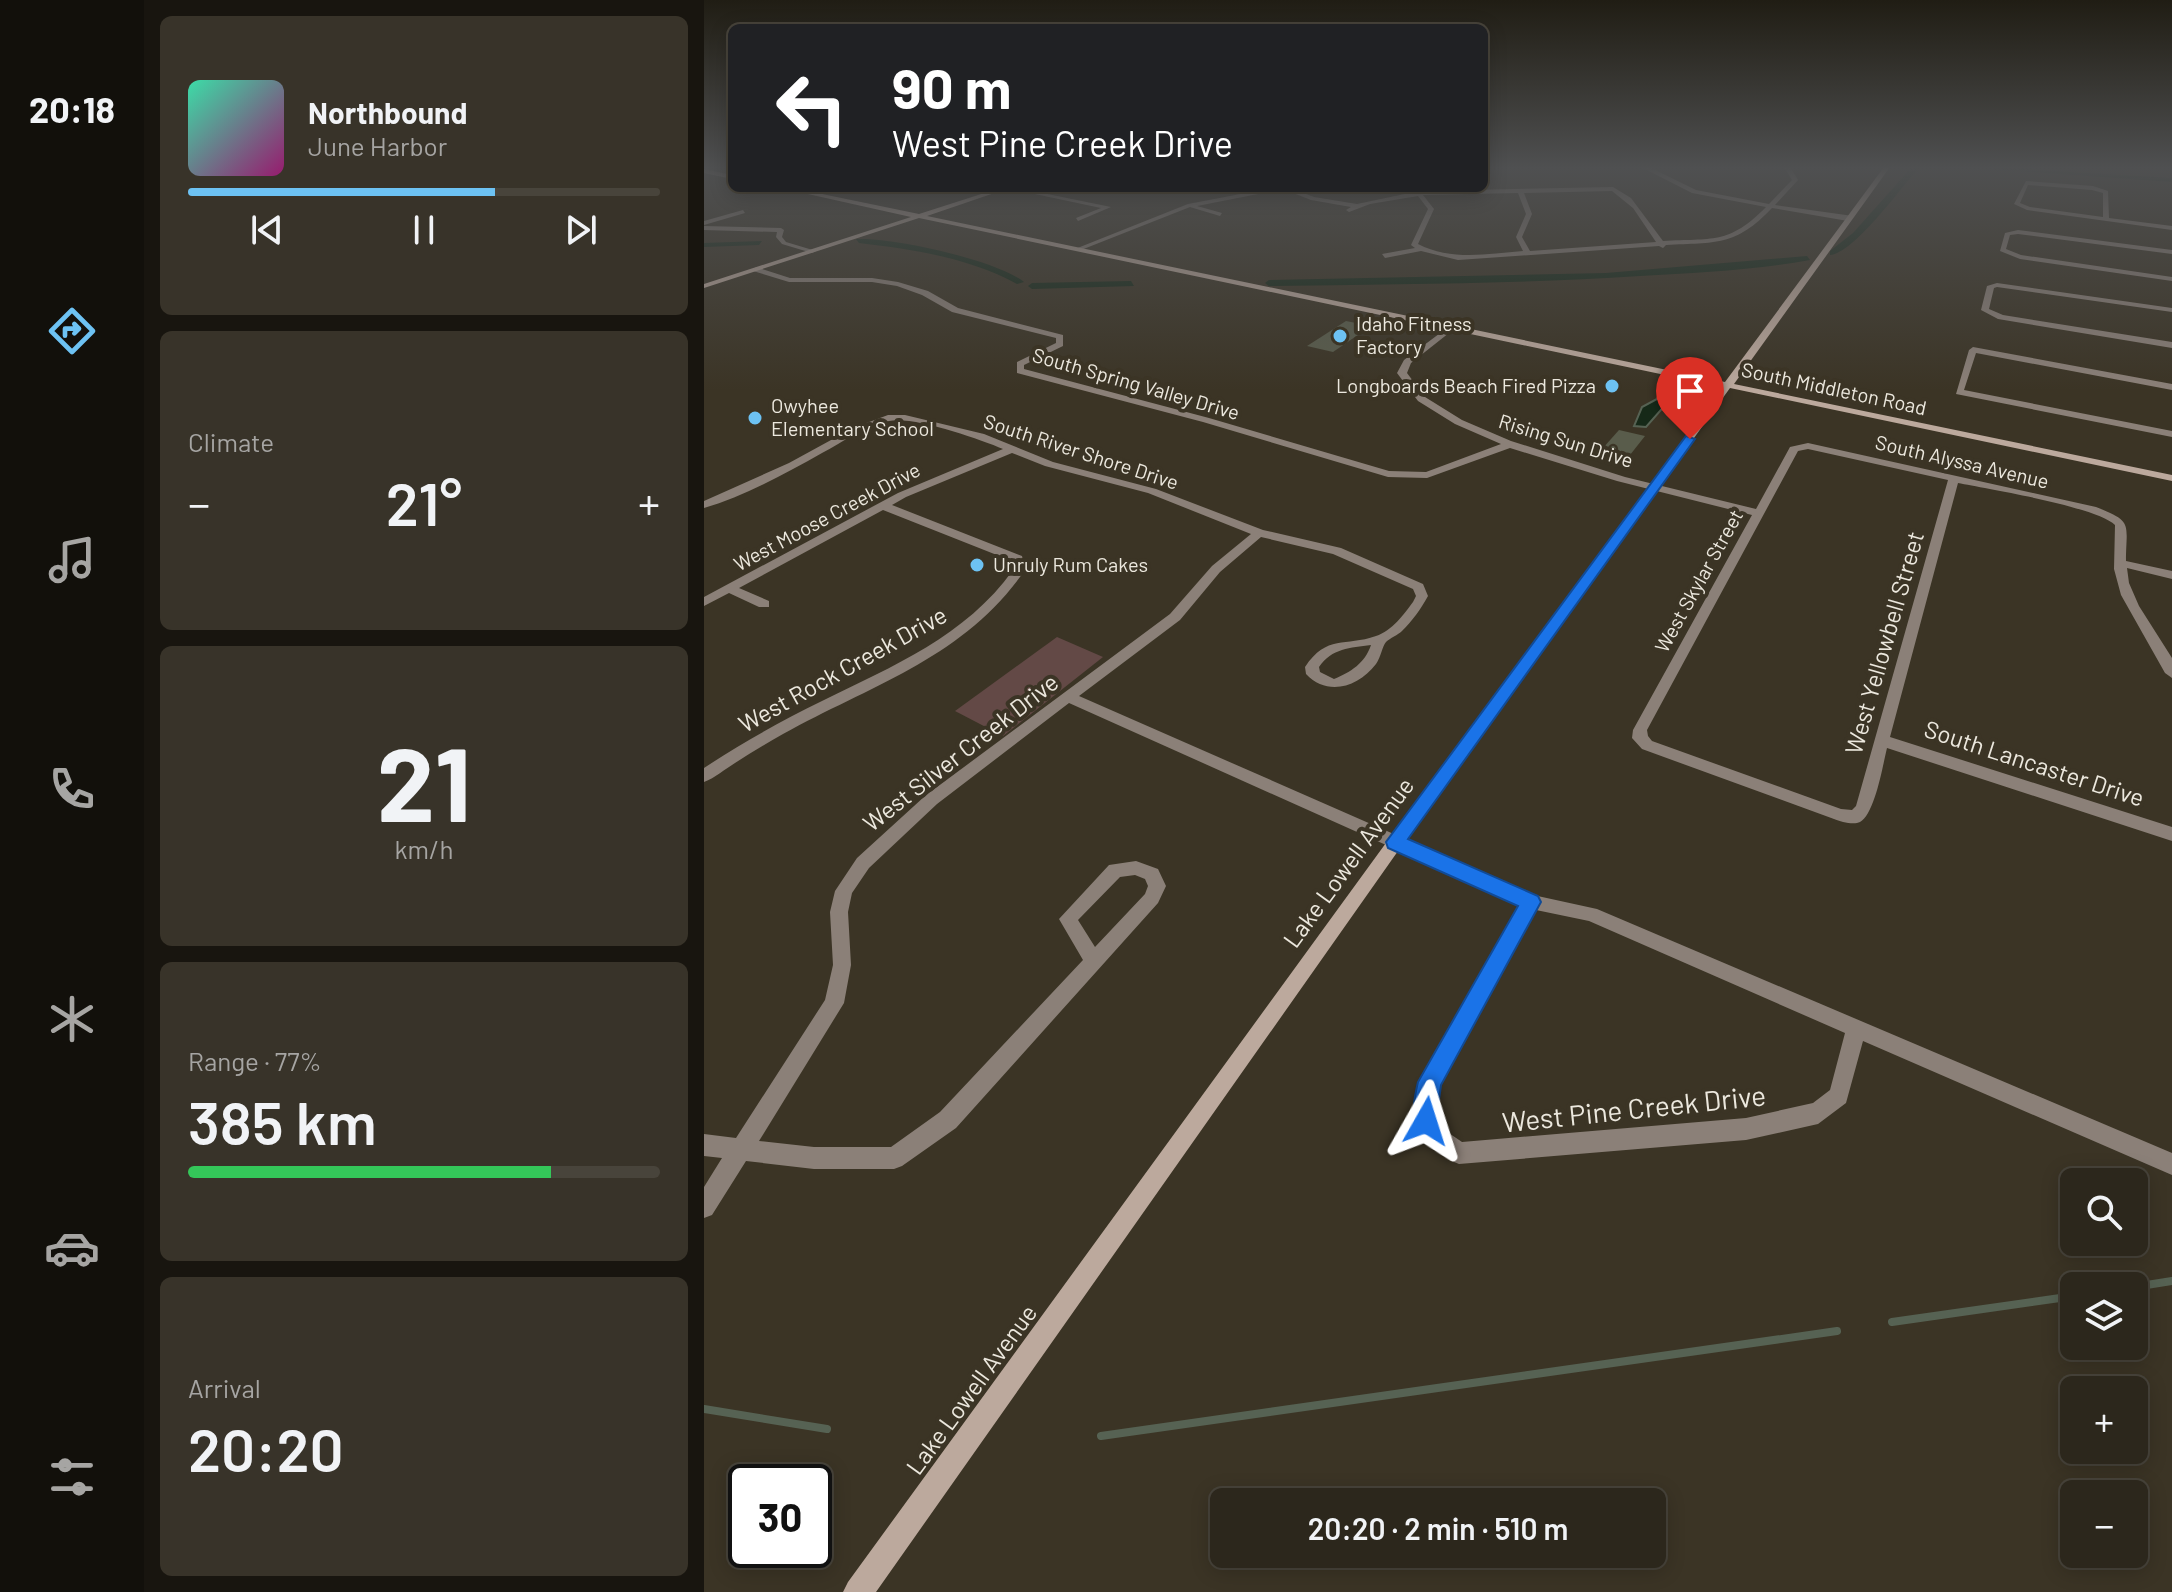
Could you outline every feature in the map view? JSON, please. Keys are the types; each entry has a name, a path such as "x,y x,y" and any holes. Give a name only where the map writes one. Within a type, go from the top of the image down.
{"main road":[{"path":"704,286 842,241"},
{"name":"South Middleton Road","path":"1042,241 2172,478"},
{"name":"Lake Lowell Avenue","path":"858,1592 1395,842 1832,241"}],"street":[{"path":"783,241 812,251"},
{"path":"1079,249 1098,241"},
{"path":"1415,241 1414,245 1422,249 1458,258 1706,241"},
{"path":"1521,241 1528,254"},
{"path":"1658,241 1663,246"},
{"path":"2005,241 2002,250 2007,254 2172,279"},
{"path":"2087,241 2172,252"},
{"path":"1385,256 1422,249"},
{"name":"South Spring Valley Drive","path":"756,269 789,280 848,279 898,284 925,293 955,310 1060,337 1060,344 1020,364 1020,371 1117,400 1206,420 1388,474 1427,475 1509,445"},
{"path":"2172,310 1997,285 1991,286 1985,310 1990,314 2172,345"},
{"name":"Rising Sun Drive","path":"1451,327 1407,362 1402,373 1407,386 1446,415 1509,445 1759,513"},
{"path":"1061,340 1076,338"},
{"path":"2172,387 1973,350 1959,392 2172,434"},
{"path":"1004,369 1020,367"},
{"name":"South River Shore Drive","path":"704,505 888,418 905,418 980,436 1049,464 1152,491 1259,533 1337,551 1419,587 1422,596 1419,604 1379,640"},
{"name":"South Alyssa Avenue","path":"1799,446 2092,509 2116,519 2121,525 2121,563"},
{"name":"West Skylar Street","path":"1799,446 1794,449 1640,730 1640,738 1647,745 1840,815 1856,817"},
{"name":"West Moose Creek Drive","path":"704,602 882,505 1012,449"},
{"name":"West Yellowbell Street","path":"1856,817 1863,808 1954,479"},
{"name":"West Rock Creek Drive","path":"704,776 762,739 873,683 944,640 999,601 1019,570 1018,559 882,505"},
{"name":"West Silver Creek Drive","path":"704,1207 834,1003 842,965 841,901 844,891 863,863 931,800 1175,617 1216,569 1259,533"},
{"path":"2172,575 2121,563 2123,582 2133,608 2165,655 2172,673"},
{"path":"730,589 764,604"},
{"path":"1379,640 1378,649 1361,672 1350,679 1333,684 1313,674 1312,667 1317,657 1333,646 1379,640"},
{"path":"1070,698 1531,902 1591,914 2172,1164"},
{"name":"South Lancaster Drive","path":"1881,740 2172,834"},
{"path":"704,1145 814,1158 894,1158 948,1120 1152,898 1157,886 1152,874 1136,868 1115,870 1068,919 1093,960"},
{"name":"West Pine Creek Drive","path":"1531,902 1430,1082 1425,1104 1431,1133 1459,1153 1746,1129 1818,1113 1839,1096 1856,1028"}],"shaded area":[{"path":"1669,390 1675,394 1646,427 1634,426 1642,407 1657,399 1661,391"},
{"path":"1057,637 1103,657 1003,736 955,711"}],"building":[{"name":"Idaho Fitness Factory","path":"1346,321 1371,326 1333,352 1307,346"},
{"path":"1619,430 1645,436 1630,455 1603,448"}],"waterway":[{"path":"862,241 898,245 996,269 1020,282"},
{"path":"1833,253 1848,241"},
{"path":"704,245 759,243"},
{"path":"1269,283 1606,276 1807,258"},
{"path":"1032,286 1131,284"},
{"path":"2148,1285 2172,1281"},
{"path":"1892,1322 2060,1298"},
{"path":"1101,1436 1837,1331"},
{"path":"704,1409 827,1429"}],"place":[{"name":"Idaho Fitness Factory","path":"1340,336"},
{"name":"Longboards Beach Fired Pizza","path":"1612,386"},
{"name":"Owyhee Elementary School","path":"755,418"},
{"name":"Unruly Rum Cakes","path":"977,565"}],"route":[{"path":"1426,1121 1425,1104 1430,1082 1531,902 1395,842 1690,439"}]}
